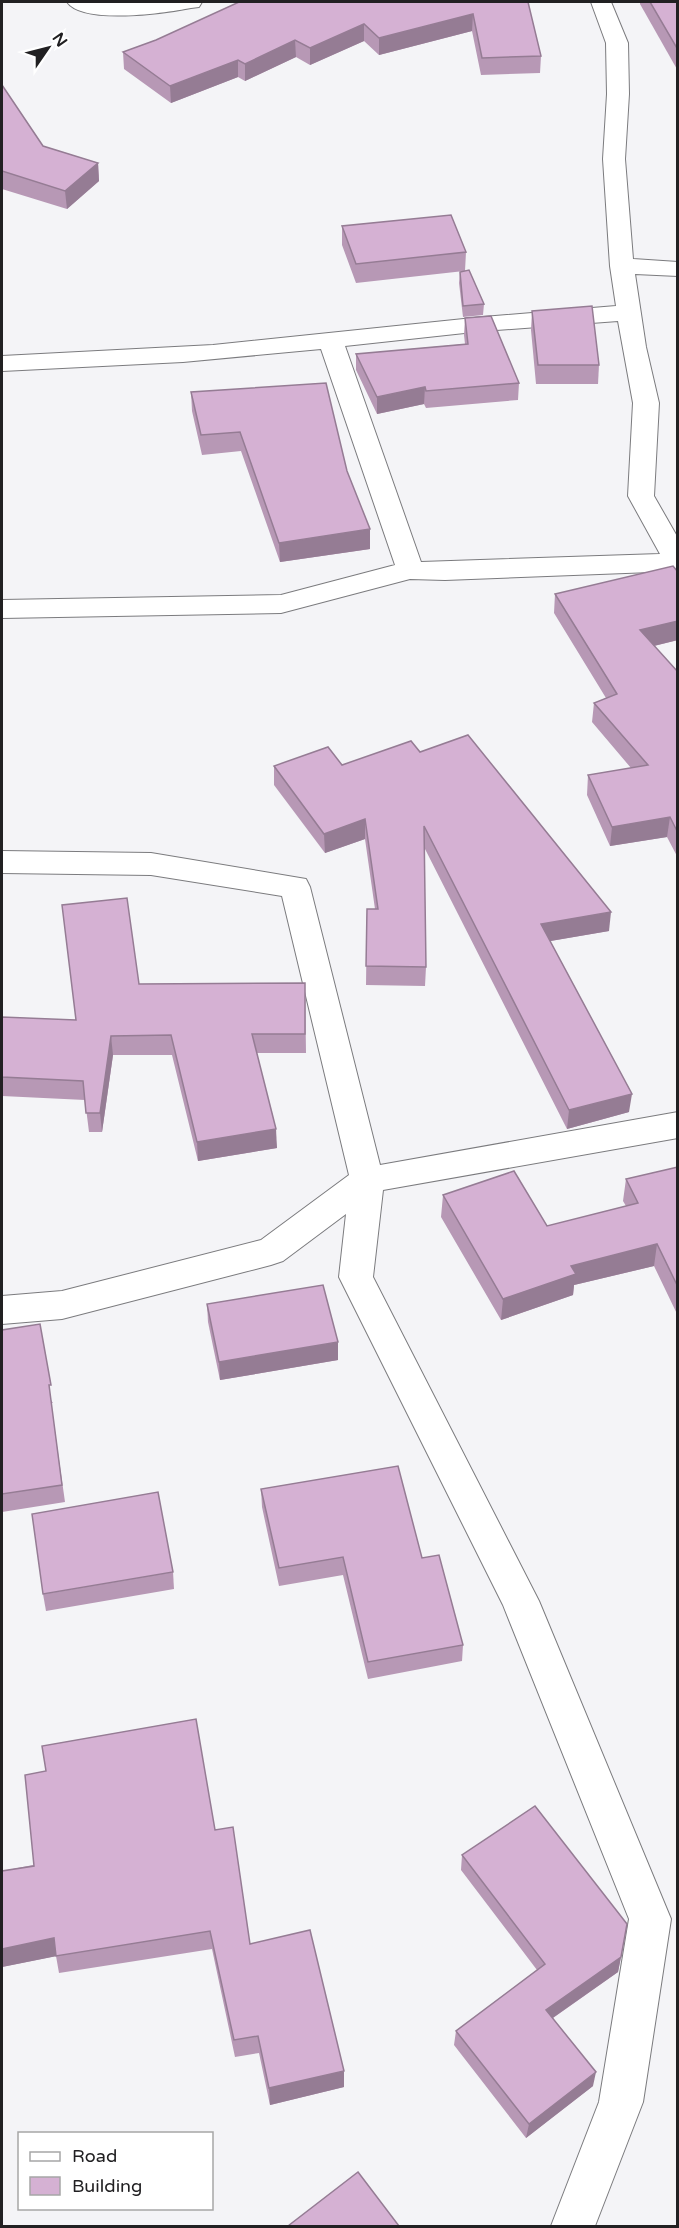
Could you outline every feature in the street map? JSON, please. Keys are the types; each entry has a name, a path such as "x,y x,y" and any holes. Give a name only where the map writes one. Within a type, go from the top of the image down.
{"street":[{"path":"78,2 128,11 191,2"},
{"path":"2,609 281,604 410,570 445,571 677,562 641,496 646,403 622,266 614,159 618,94 617,43 601,2"},
{"path":"622,266 678,269"},
{"path":"2,363 241,350 547,317 629,313"},
{"path":"330,339 410,570"},
{"path":"2,862 151,864 295,887 367,1180 356,1277 520,1601 650,1919 621,2102 573,2226"},
{"path":"2,1310 62,1305 271,1251 367,1180 678,1125"}],"building":[{"path":"239,2 528,2 541,56 482,58 473,14 379,38 364,24 310,48 295,40 245,64 238,60 170,86 123,52 156,40"},
{"path":"650,2 678,2 678,50"},
{"path":"2,85 43,146 98,163 65,191 2,171"},
{"path":"451,215 466,252 356,264 342,226"},
{"path":"469,270 484,304 463,306 460,272"},
{"path":"592,306 599,365 538,365 532,311"},
{"path":"491,316 519,383 426,391 425,387 377,397 356,354 468,344 465,318"},
{"path":"326,383 347,471 370,529 279,543 240,432 201,435 191,392"},
{"path":"673,566 678,572 678,621 640,630 678,672 678,833 670,817 612,827 588,775 648,765 594,703 617,694 555,594"},
{"path":"468,735 611,912 541,924 632,1094 569,1110 424,826 426,967 366,966 367,909 378,909 365,819 324,834 274,766 328,747 342,765 411,741 420,752"},
{"path":"127,898 139,984 305,983 305,1034 252,1034 276,1129 197,1142 171,1035 111,1036 100,1113 86,1113 83,1081 2,1077 2,1017 76,1020 62,905"},
{"path":"678,1167 678,1287 657,1244 571,1266 576,1274 503,1299 443,1195 514,1171 547,1226 638,1203 626,1179"},
{"path":"323,1285 338,1342 219,1362 207,1304"},
{"path":"40,1324 51,1385 49,1385 62,1485 2,1494 2,1330"},
{"path":"398,1466 422,1558 439,1555 463,1645 368,1662 343,1557 279,1568 261,1489"},
{"path":"158,1492 173,1572 43,1594 32,1514"},
{"path":"196,1719 215,1830 233,1827 250,1944 310,1930 344,2071 269,2088 258,2036 234,2040 210,1931 56,1956 54,1938 2,1949 2,1871 34,1866 25,1775 46,1771 42,1746"},
{"path":"535,1806 627,1924 621,1957 546,2010 596,2072 529,2124 456,2031 545,1964 462,1855"},
{"path":"358,2172 399,2226 288,2226"}]}
